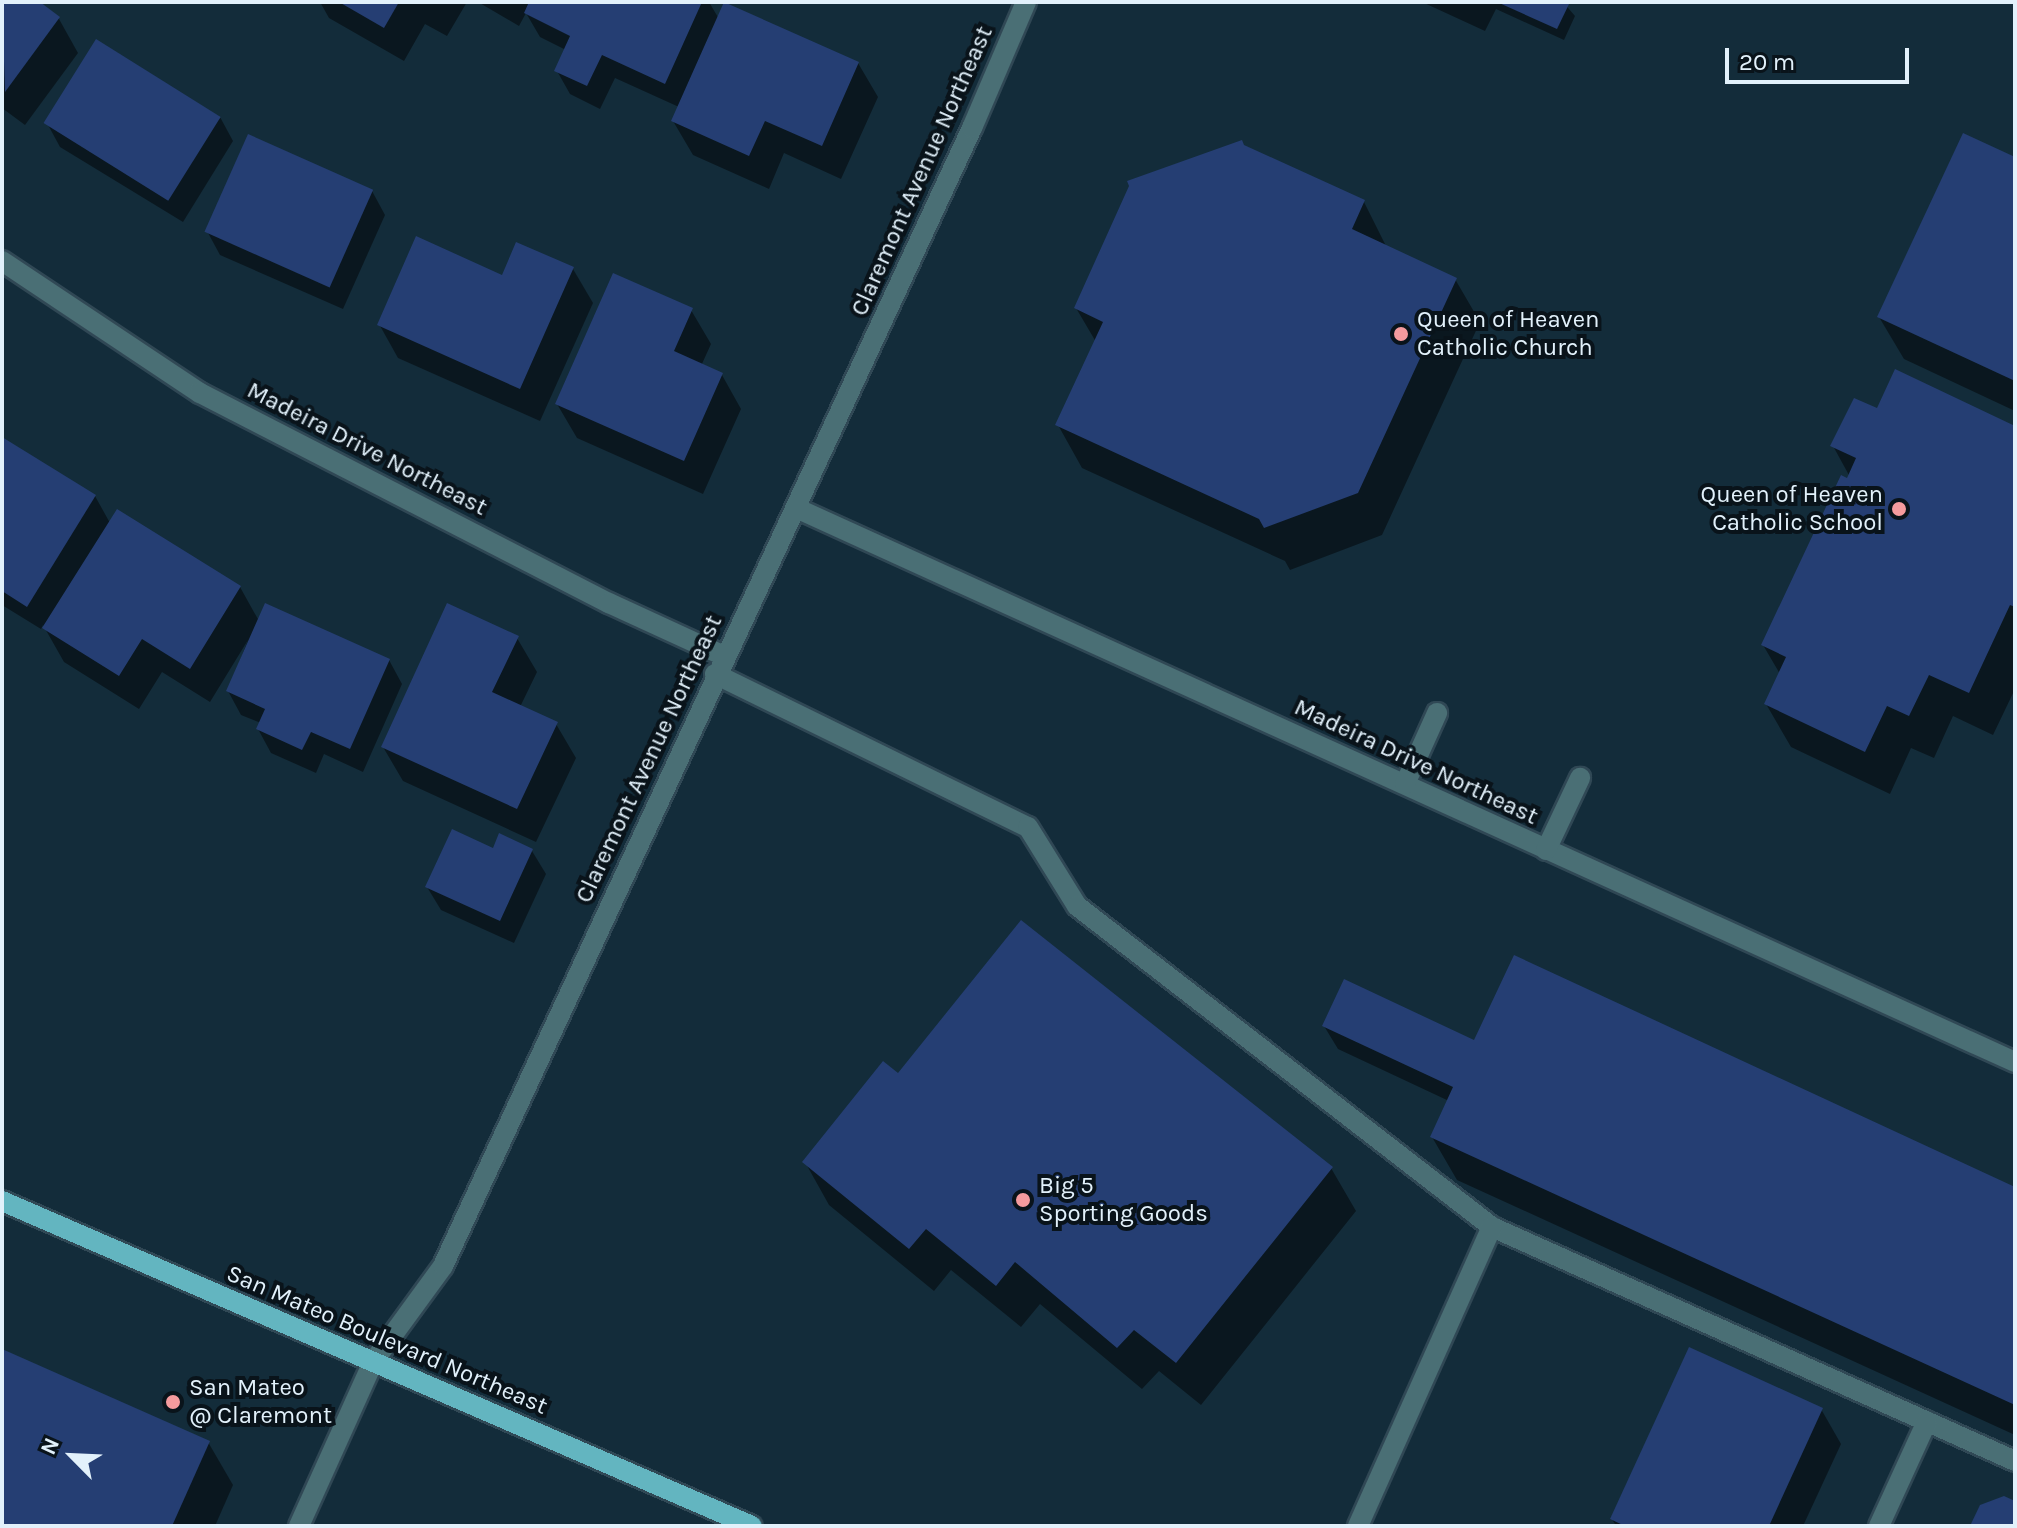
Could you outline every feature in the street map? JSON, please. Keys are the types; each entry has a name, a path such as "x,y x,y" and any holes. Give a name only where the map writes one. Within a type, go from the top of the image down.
{"main road":[{"name":"San Mateo Boulevard Northeast","path":"2,1201 752,1526"}],"street":[{"name":"Claremont Avenue Northeast","path":"299,1526 373,1362 443,1266 972,128 1026,2"},
{"name":"Madeira Drive Northeast","path":"2,261 200,393 609,603 1028,827 1077,906 1492,1227 2015,1461"},
{"name":"Madeira Drive Northeast","path":"796,508 2015,1062"},
{"path":"1405,784 1437,713"},
{"path":"1546,850 1580,778"},
{"path":"1358,1526 1492,1227"},
{"path":"1879,1526 1927,1421"}],"building":[{"path":"2,2 40,2 60,17 5,92"},
{"path":"339,2 399,2 384,28"},
{"path":"529,2 702,2 665,84 602,55 587,86 554,71 570,36 524,13"},
{"path":"724,2 859,62 822,146 765,121 749,156 671,121"},
{"path":"1497,2 1570,2 1557,29"},
{"path":"96,39 221,117 168,201 44,123"},
{"path":"1963,133 2015,157 2015,381 1877,317"},
{"path":"248,134 373,190 330,287 204,232"},
{"path":"1242,140 1244,145 1365,200 1352,229 1457,278 1358,493 1264,528 1259,519 1055,425 1103,322 1074,308 1129,186 1127,181"},
{"path":"416,236 502,275 516,242 574,267 520,389 377,325"},
{"path":"613,273 693,308 674,351 723,373 684,461 555,404"},
{"path":"1895,369 2015,426 2015,607 2010,605 1969,693 1929,675 1909,716 1887,706 1865,752 1764,704 1786,657 1761,645 1841,475 1847,478 1856,458 1830,446 1854,398 1877,408"},
{"path":"2,437 96,495 27,607 2,591"},
{"path":"117,509 241,586 190,669 142,639 119,676 42,628"},
{"path":"265,603 390,659 350,749 311,732 302,750 256,729 265,709 226,691"},
{"path":"447,603 519,636 492,692 558,722 517,809 381,747"},
{"path":"452,829 493,848 499,833 533,849 500,921 425,887"},
{"path":"1021,920 1333,1167 1176,1363 1134,1330 1117,1348 1015,1262 996,1286 926,1229 909,1249 802,1162 883,1061 898,1073"},
{"path":"1514,955 2015,1187 2015,1405 1430,1137 1453,1087 1322,1026 1344,979 1474,1040"},
{"path":"1689,1347 1823,1408 1769,1526 1625,1526 1610,1519"},
{"path":"2,1349 210,1441 172,1526 2,1526"},
{"path":"2004,1496 2015,1501 2015,1526 1970,1526 1980,1505"}],"place":[{"name":"Queen of Heaven Catholic Church","path":"1401,334"},
{"name":"Queen of Heaven Catholic School","path":"1899,509"},
{"name":"Big 5 Sporting Goods","path":"1023,1200"},
{"name":"San Mateo @ Claremont","path":"173,1402"}]}
